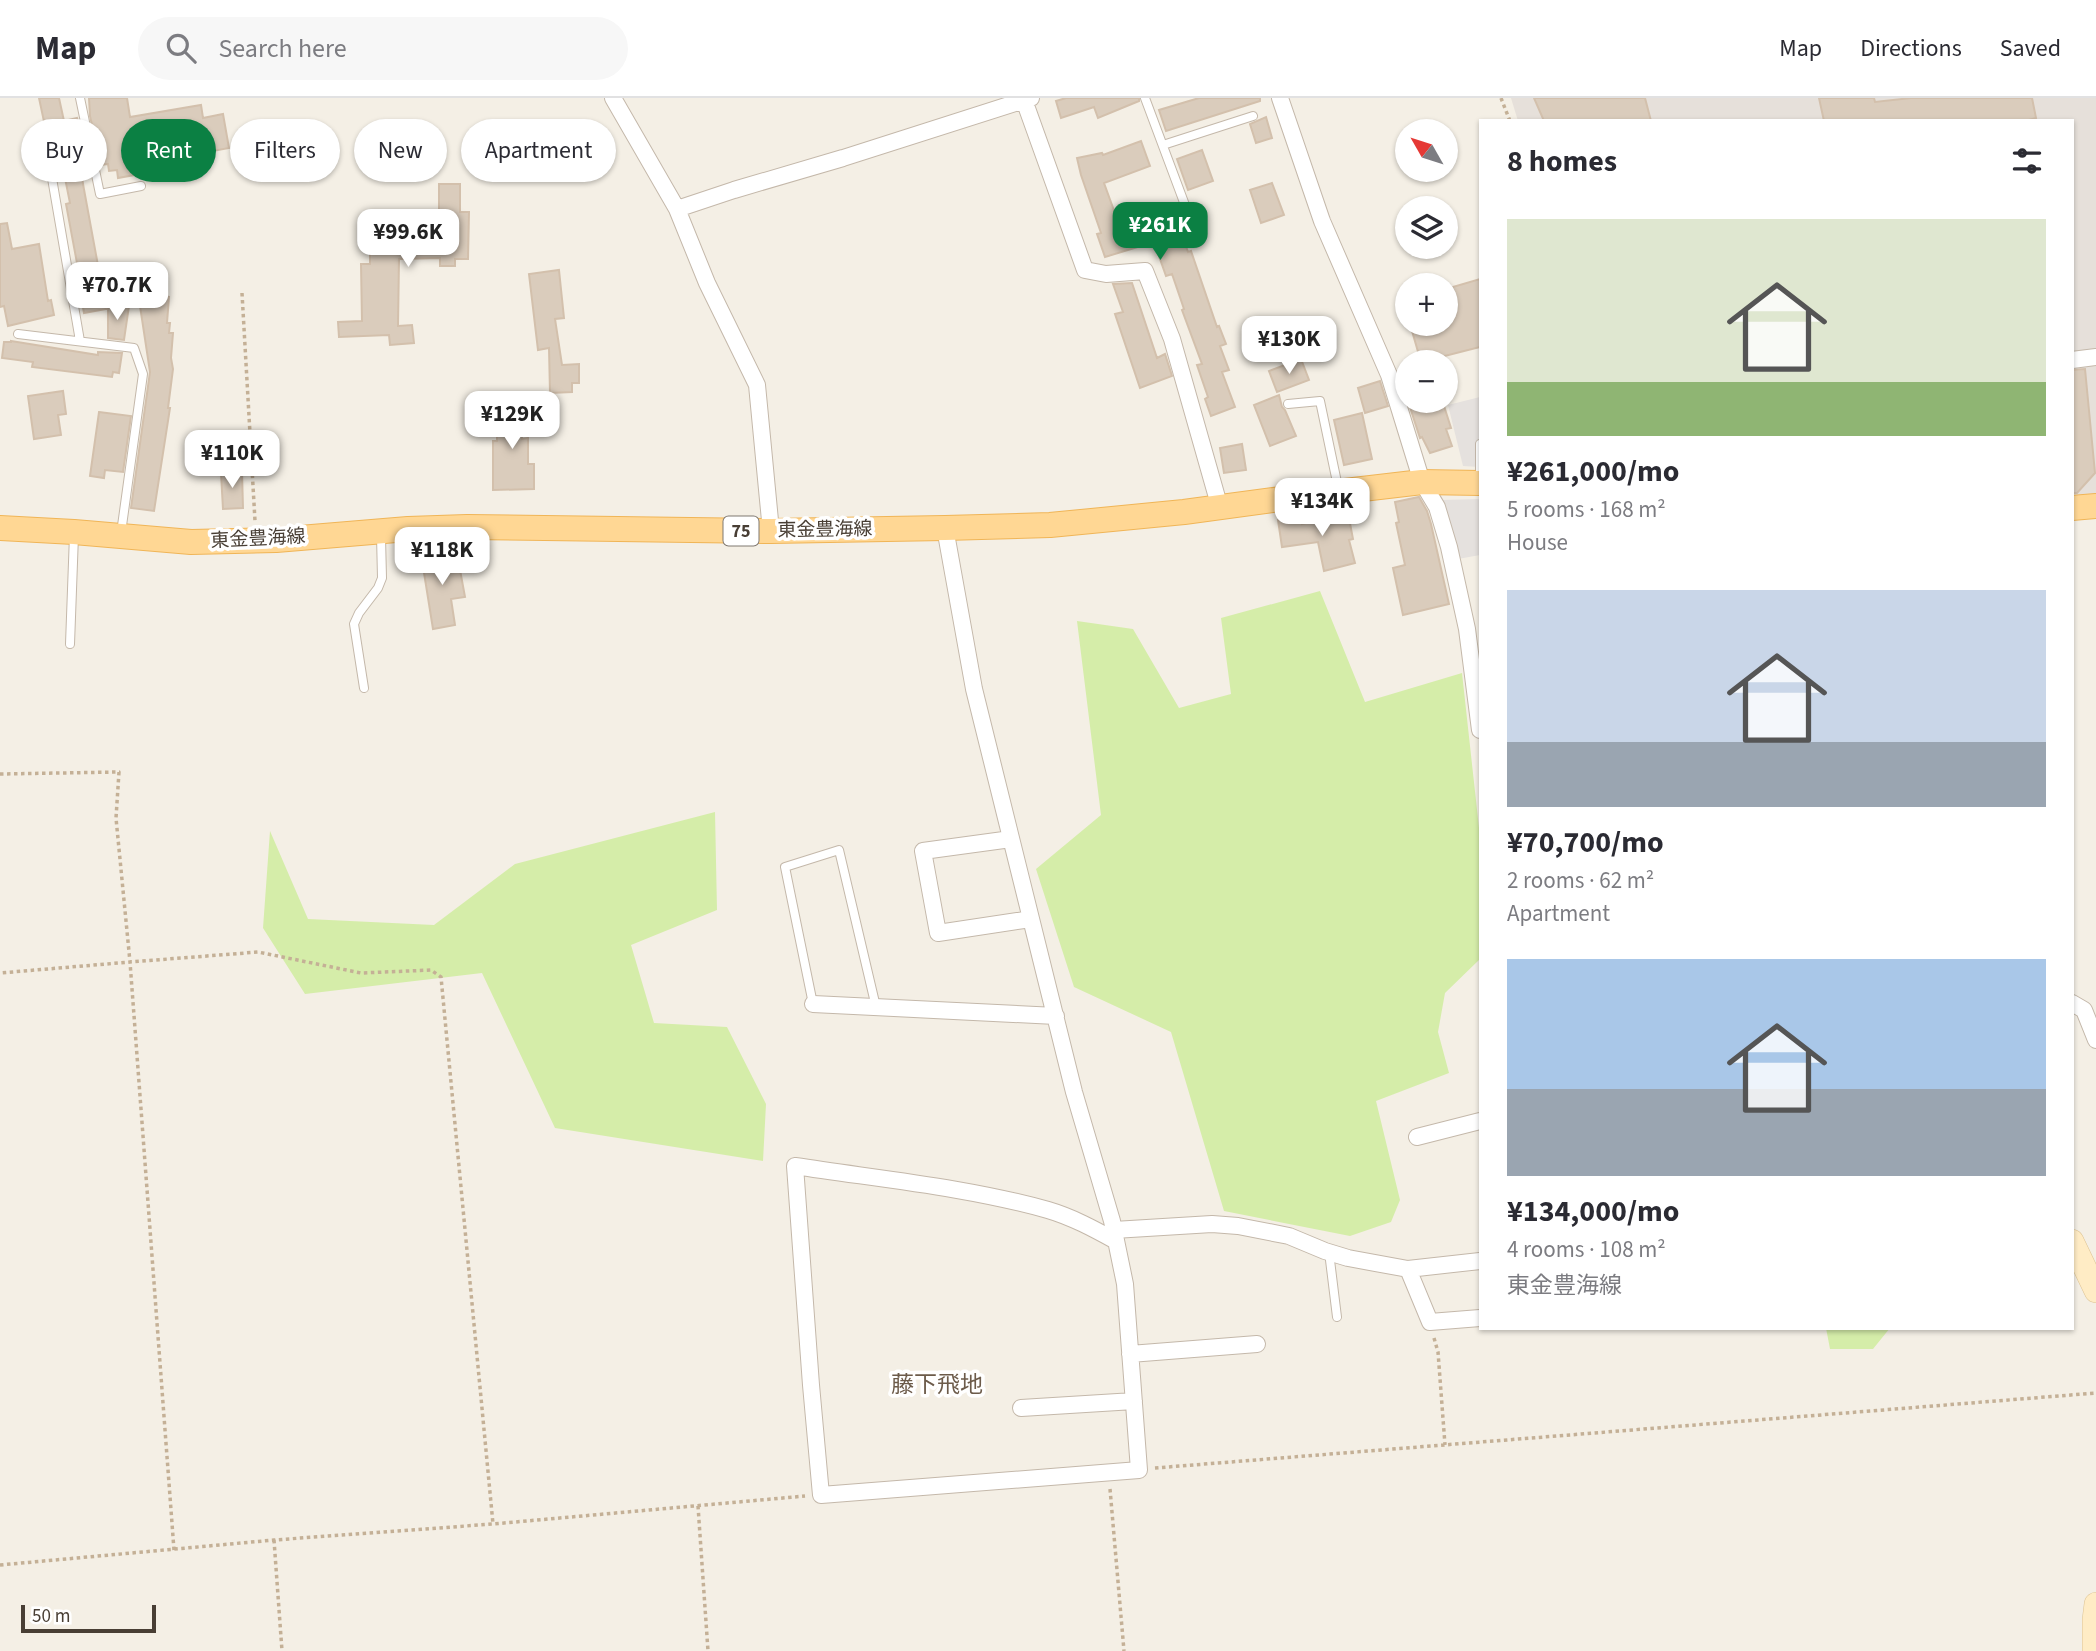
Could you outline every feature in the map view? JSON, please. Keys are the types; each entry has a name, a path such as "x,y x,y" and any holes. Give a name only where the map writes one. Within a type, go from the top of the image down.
{"main road":[{"name":"東金豊海線","path":"0,528 191,542 256,541 467,527 771,531 1050,525 1220,508 1422,482 1479,483"},
{"path":"2074,508 2096,506"}],"street":[{"path":"613,98 677,209 707,283 757,385 771,531"},
{"path":"1280,98 1322,221 1389,375 1422,482 1437,508 1449,547 1467,629 1479,722"},
{"path":"677,209 1028,99 1084,270 1106,274 1145,271 1172,339 1220,508"},
{"path":"2074,360 2096,357"},
{"path":"945,528 974,689 1074,1091 1115,1235 1125,1284 1139,1470 821,1495 795,1167 931,1186 1016,1203 1049,1211 1115,1235 1212,1224 1289,1236 1348,1258 1408,1269 1479,1261"},
{"path":"1011,839 923,851 938,933 1031,919"},
{"path":"813,1004 1056,1016"},
{"path":"2074,1004 2084,1010 2096,1041"},
{"path":"1417,1137 1479,1121"},
{"path":"2074,1245 2096,1292"},
{"path":"1408,1269 1430,1322 1479,1318"},
{"path":"1130,1354 1256,1344"},
{"path":"1021,1408 1134,1401"},
{"path":"2094,1651 2096,1604"}],"lane":[{"path":"80,98 100,194 141,186"},
{"path":"1145,98 1185,205"},
{"path":"1163,145 1253,116"},
{"path":"52,182 80,341"},
{"path":"18,334 135,348 143,374 120,536"},
{"path":"1288,404 1320,401 1339,491"},
{"path":"364,688 354,624 382,578 381,531"},
{"path":"70,644 74,532"},
{"path":"813,1004 785,867 839,850 876,1007"},
{"path":"1329,1252 1336,1317"}],"path":[{"path":"1501,98 1509,119"},
{"path":"242,293 256,541"},
{"path":"0,774 119,772 116,818 130,962 174,1550"},
{"path":"0,973 258,952 361,973 431,970 441,977 494,1524"},
{"path":"1430,1322 1438,1352 1445,1445"},
{"path":"1139,1470 2096,1393"},
{"path":"1109,1473 1124,1651"},
{"path":"0,1565 821,1495"},
{"path":"698,1507 708,1651"},
{"path":"274,1540 282,1651"}],"shaded area":[{"path":"1511,98 2096,98 2096,495 2074,497 2074,119 1517,119"},
{"path":"1479,397 1479,467 1463,466 1450,413 1458,413 1458,402"},
{"path":"1479,499 1479,555 1458,559 1441,500"}],"green space":[{"path":"1320,591 1365,702 1462,673 1479,828 1479,960 1445,993 1438,1032 1449,1073 1376,1101 1400,1200 1391,1222 1350,1236 1224,1211 1171,1032 1074,987 1036,869 1101,815 1077,621 1133,629 1179,708 1231,694 1221,618"},
{"path":"715,812 717,910 631,945 654,1023 727,1027 766,1104 763,1161 555,1128 482,973 305,994 263,928 270,831 308,919 434,925 515,864"},
{"path":"1826,1330 1888,1330 1873,1349 1830,1349"}],"building":[{"path":"39,98 59,98 64,119 43,119"},
{"path":"89,98 127,98 130,117 201,105 203,118 223,114 229,148 216,150 216,119 121,119 121,177 118,178 117,170 109,171 107,164 107,119 91,119"},
{"path":"1066,98 1139,98 1139,101 1098,118 1094,107 1061,118 1056,101"},
{"path":"1199,98 1260,98 1260,101 1166,131 1159,110"},
{"path":"1534,98 1645,98 1650,119 1543,119"},
{"path":"1819,98 1874,98 1875,102 1911,98 2032,98 2036,118 2032,119 1824,119"},
{"path":"1266,117 1272,138 1256,143 1250,124"},
{"path":"1141,141 1150,166 1104,183 1120,227 1143,218 1145,221 1166,214 1170,224 1177,221 1188,252 1191,251 1217,327 1219,326 1226,344 1220,346 1229,370 1222,372 1235,407 1211,416 1205,399 1208,397 1197,365 1202,364 1172,274 1166,276 1154,242 1105,257 1097,234 1101,233 1081,175 1077,158 1102,153 1103,155"},
{"path":"1202,150 1213,181 1188,190 1177,159"},
{"path":"66,182 83,182 106,309 84,313 66,204 70,203"},
{"path":"1272,183 1284,215 1261,223 1250,190"},
{"path":"439,184 460,184 460,212 469,212 468,259 455,259 455,266 440,266 440,258 399,259 398,326 412,325 414,343 390,345 389,335 339,337 338,322 362,321 361,264 370,264 370,246 425,245 425,212 439,212"},
{"path":"7,223 12,249 39,244 48,301 51,300 54,315 8,326 4,306 0,307 0,224"},
{"path":"559,270 564,318 555,319 562,365 579,364 579,383 572,383 572,392 550,393 549,348 538,350 529,274"},
{"path":"1479,279 1479,347 1458,353 1458,350 1418,350 1413,336 1458,336 1458,285"},
{"path":"1132,283 1157,358 1165,354 1172,376 1140,388 1115,314 1123,312 1113,284"},
{"path":"150,295 169,297 167,323 170,323 169,333 173,333 170,408 154,511 131,508 150,372 140,306 149,306"},
{"path":"108,305 129,306 124,340 108,338"},
{"path":"4,342 98,355 98,352 122,353 119,373 113,372 112,377 32,367 33,362 2,358"},
{"path":"1301,359 1309,380 1277,392 1269,371"},
{"path":"2085,369 2095,473 2077,493 2074,493 2074,370"},
{"path":"1380,381 1388,406 1365,413 1358,388"},
{"path":"63,391 66,414 58,415 61,435 34,439 28,396"},
{"path":"1279,395 1296,436 1270,446 1254,405"},
{"path":"500,400 523,400 522,439 528,438 528,464 534,464 534,489 493,490 493,441 497,441 497,429 500,429"},
{"path":"99,412 131,416 123,472 105,470 104,478 90,476"},
{"path":"1362,413 1372,459 1344,465 1334,420"},
{"path":"1412,413 1446,413 1451,428 1446,429 1452,446 1430,453 1422,437 1420,438"},
{"path":"1242,444 1246,470 1224,473 1220,448"},
{"path":"242,472 243,508 223,509 221,473"},
{"path":"1419,497 1431,524 1449,604 1403,615 1393,568 1405,565 1396,523 1399,522 1395,502"},
{"path":"1348,513 1353,539 1349,540 1355,563 1324,571 1318,542 1282,547 1278,520 1301,517 1302,524"},
{"path":"443,550 445,562 458,559 465,597 451,599 455,625 433,629 421,554"}],"district":[{"name":"藤下飛地","path":"937,1384"}]}
